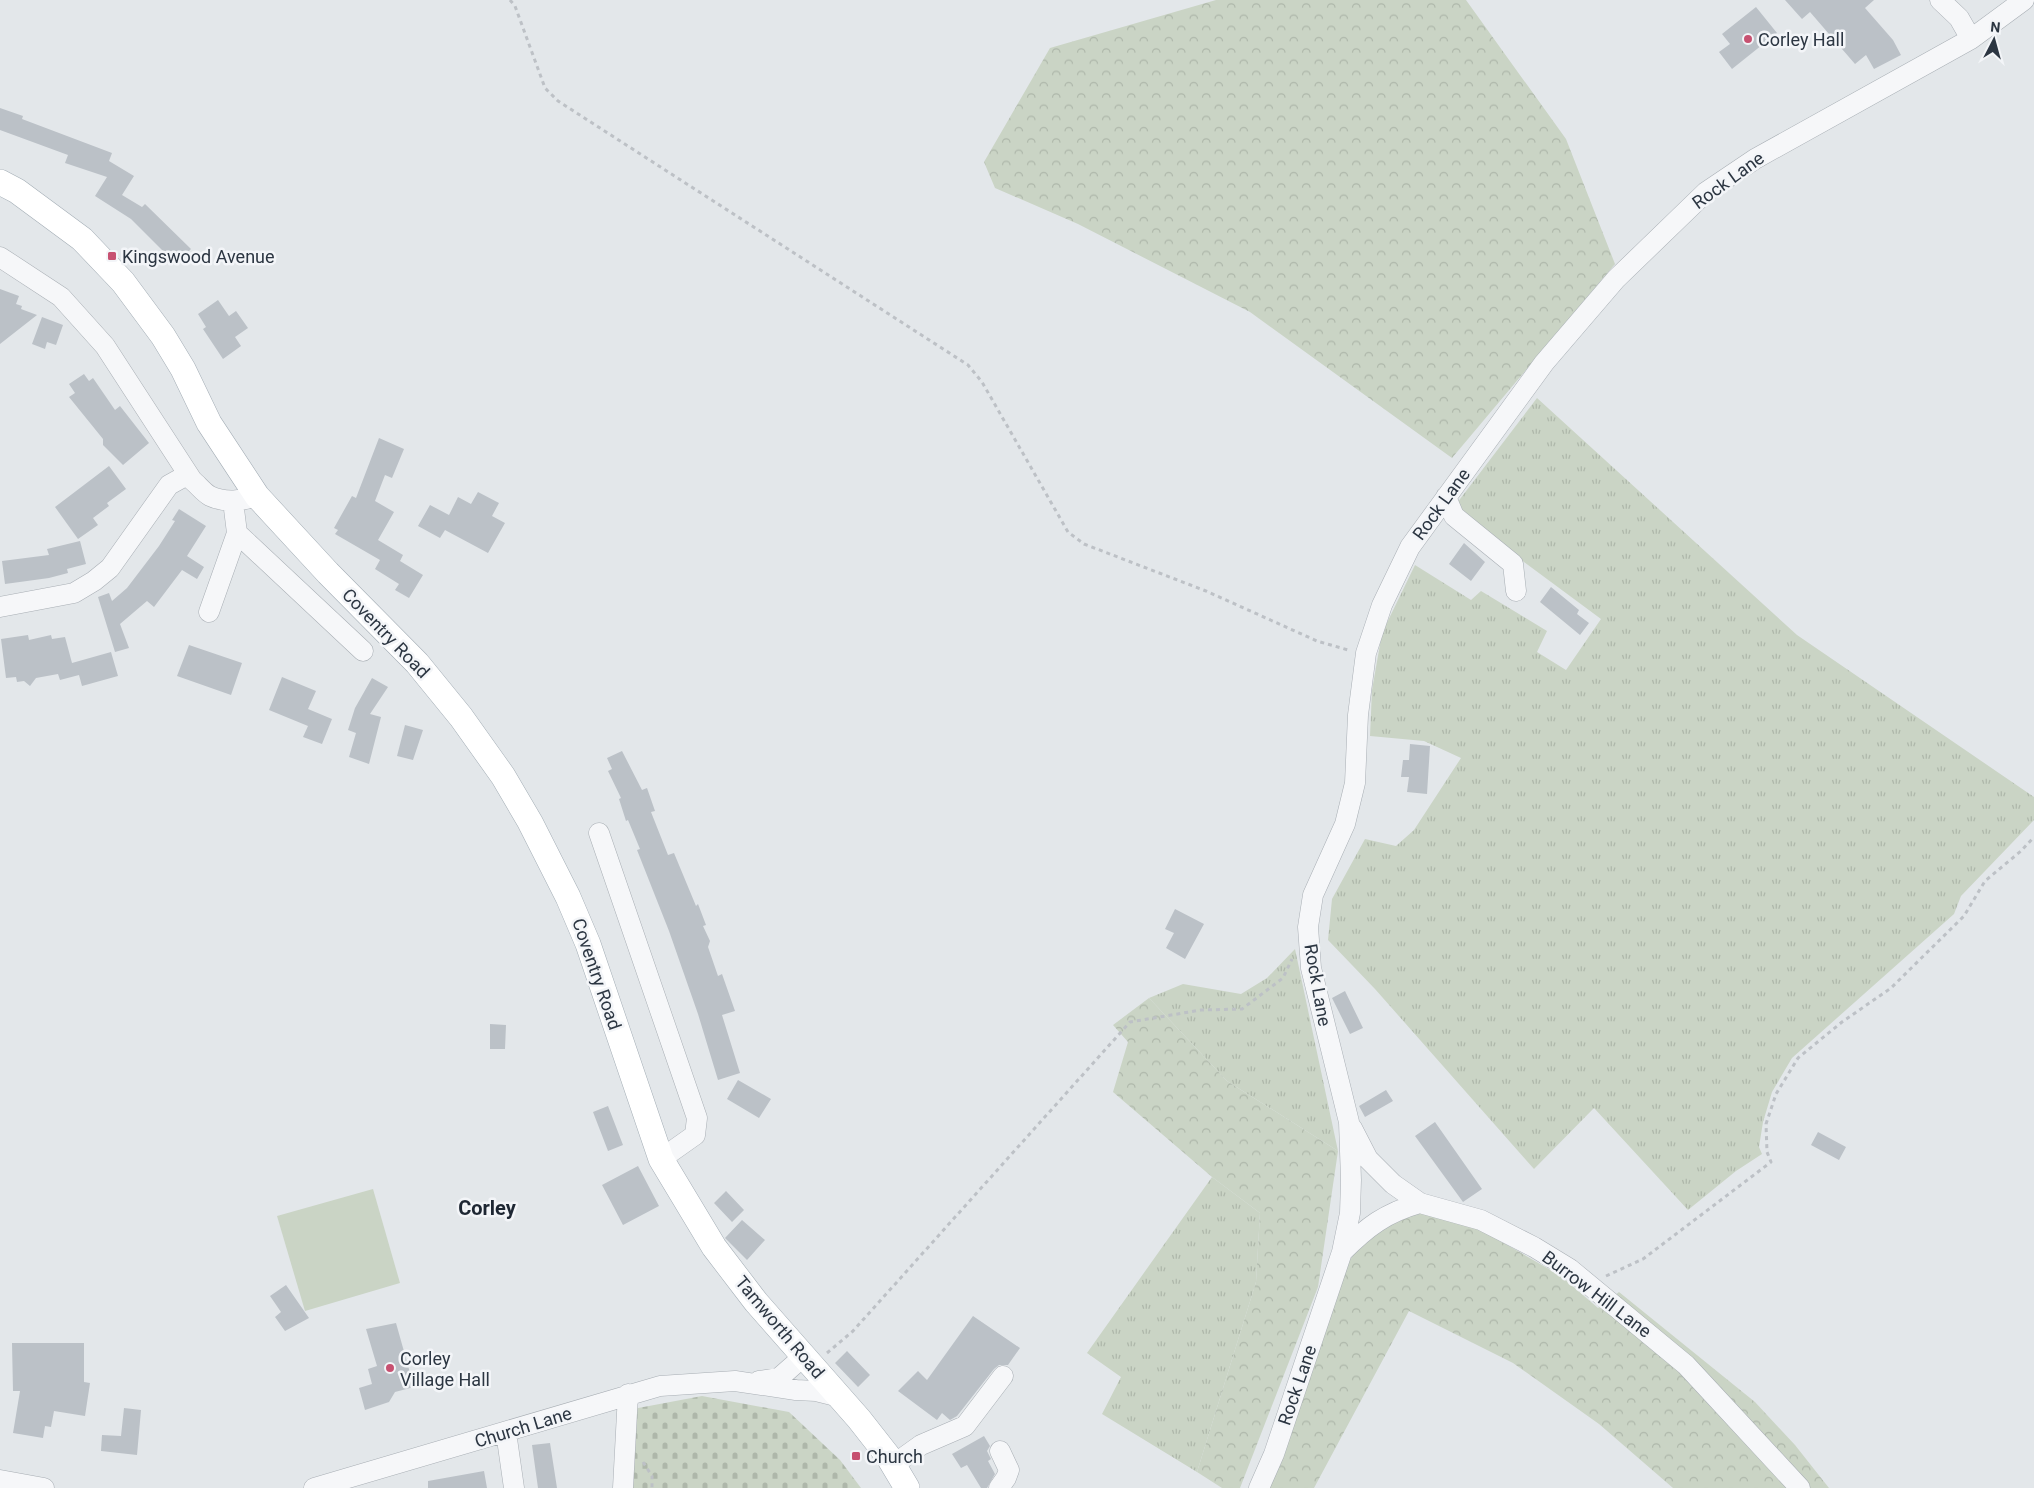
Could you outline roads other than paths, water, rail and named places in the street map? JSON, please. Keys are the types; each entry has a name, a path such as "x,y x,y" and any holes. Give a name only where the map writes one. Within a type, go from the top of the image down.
{"main road":[{"name":"Coventry Road","path":"0,182 17,191 82,239 122,282 163,336 183,369 245,498 328,573 417,663 461,717 504,776 564,889 588,944 662,1159"},
{"name":"Tamworth Road","path":"662,1159 714,1246 756,1302 840,1397 893,1465 907,1488"}],"street":[{"path":"1940,0 1959,18 1971,39"},
{"name":"Rock Lane","path":"1259,1488 1274,1454 1342,1252 1350,1205 1349,1122 1311,968 1308,928 1313,896 1346,824 1355,783 1358,716 1366,653 1382,605 1410,547 1544,363 1616,279 1706,192 1755,159 1971,39 2004,6 2024,0"},
{"path":"0,257 61,298 105,346 175,450 187,475 210,496 245,498 238,533 209,612"},
{"path":"0,608 74,593 94,581 110,568 169,485 187,475"},
{"path":"1446,496 1454,516 1513,564 1516,591"},
{"path":"238,533 363,651"},
{"path":"599,833 697,1118 695,1135 662,1159"},
{"name":"Burrow Hill Lane","path":"1349,1122 1368,1159 1393,1184 1420,1203 1481,1220 1534,1247 1570,1269 1686,1365 1800,1488"},
{"name":"Rock Lane","path":"1342,1252 1367,1227 1402,1208 1420,1203"},
{"name":"Church Lane","path":"314,1488 628,1394 660,1386 779,1378 808,1362"},
{"path":"893,1465 921,1445 965,1426 1003,1376"},
{"name":"Church Lane","path":"735,1381 816,1391 840,1397"},
{"path":"623,1488 628,1394"},
{"path":"506,1432 514,1488"},
{"path":"999,1488 1009,1470 1000,1451"},
{"path":"0,1480 22,1486 44,1488"}],"place":[{"name":"Corley Hall","path":"1748,39"},
{"name":"Kingswood Avenue","path":"112,256"},
{"name":"Corley Village Hall","path":"390,1368"},
{"name":"Church","path":"856,1456"}],"district":[{"name":"Corley","path":"487,1208"}]}
